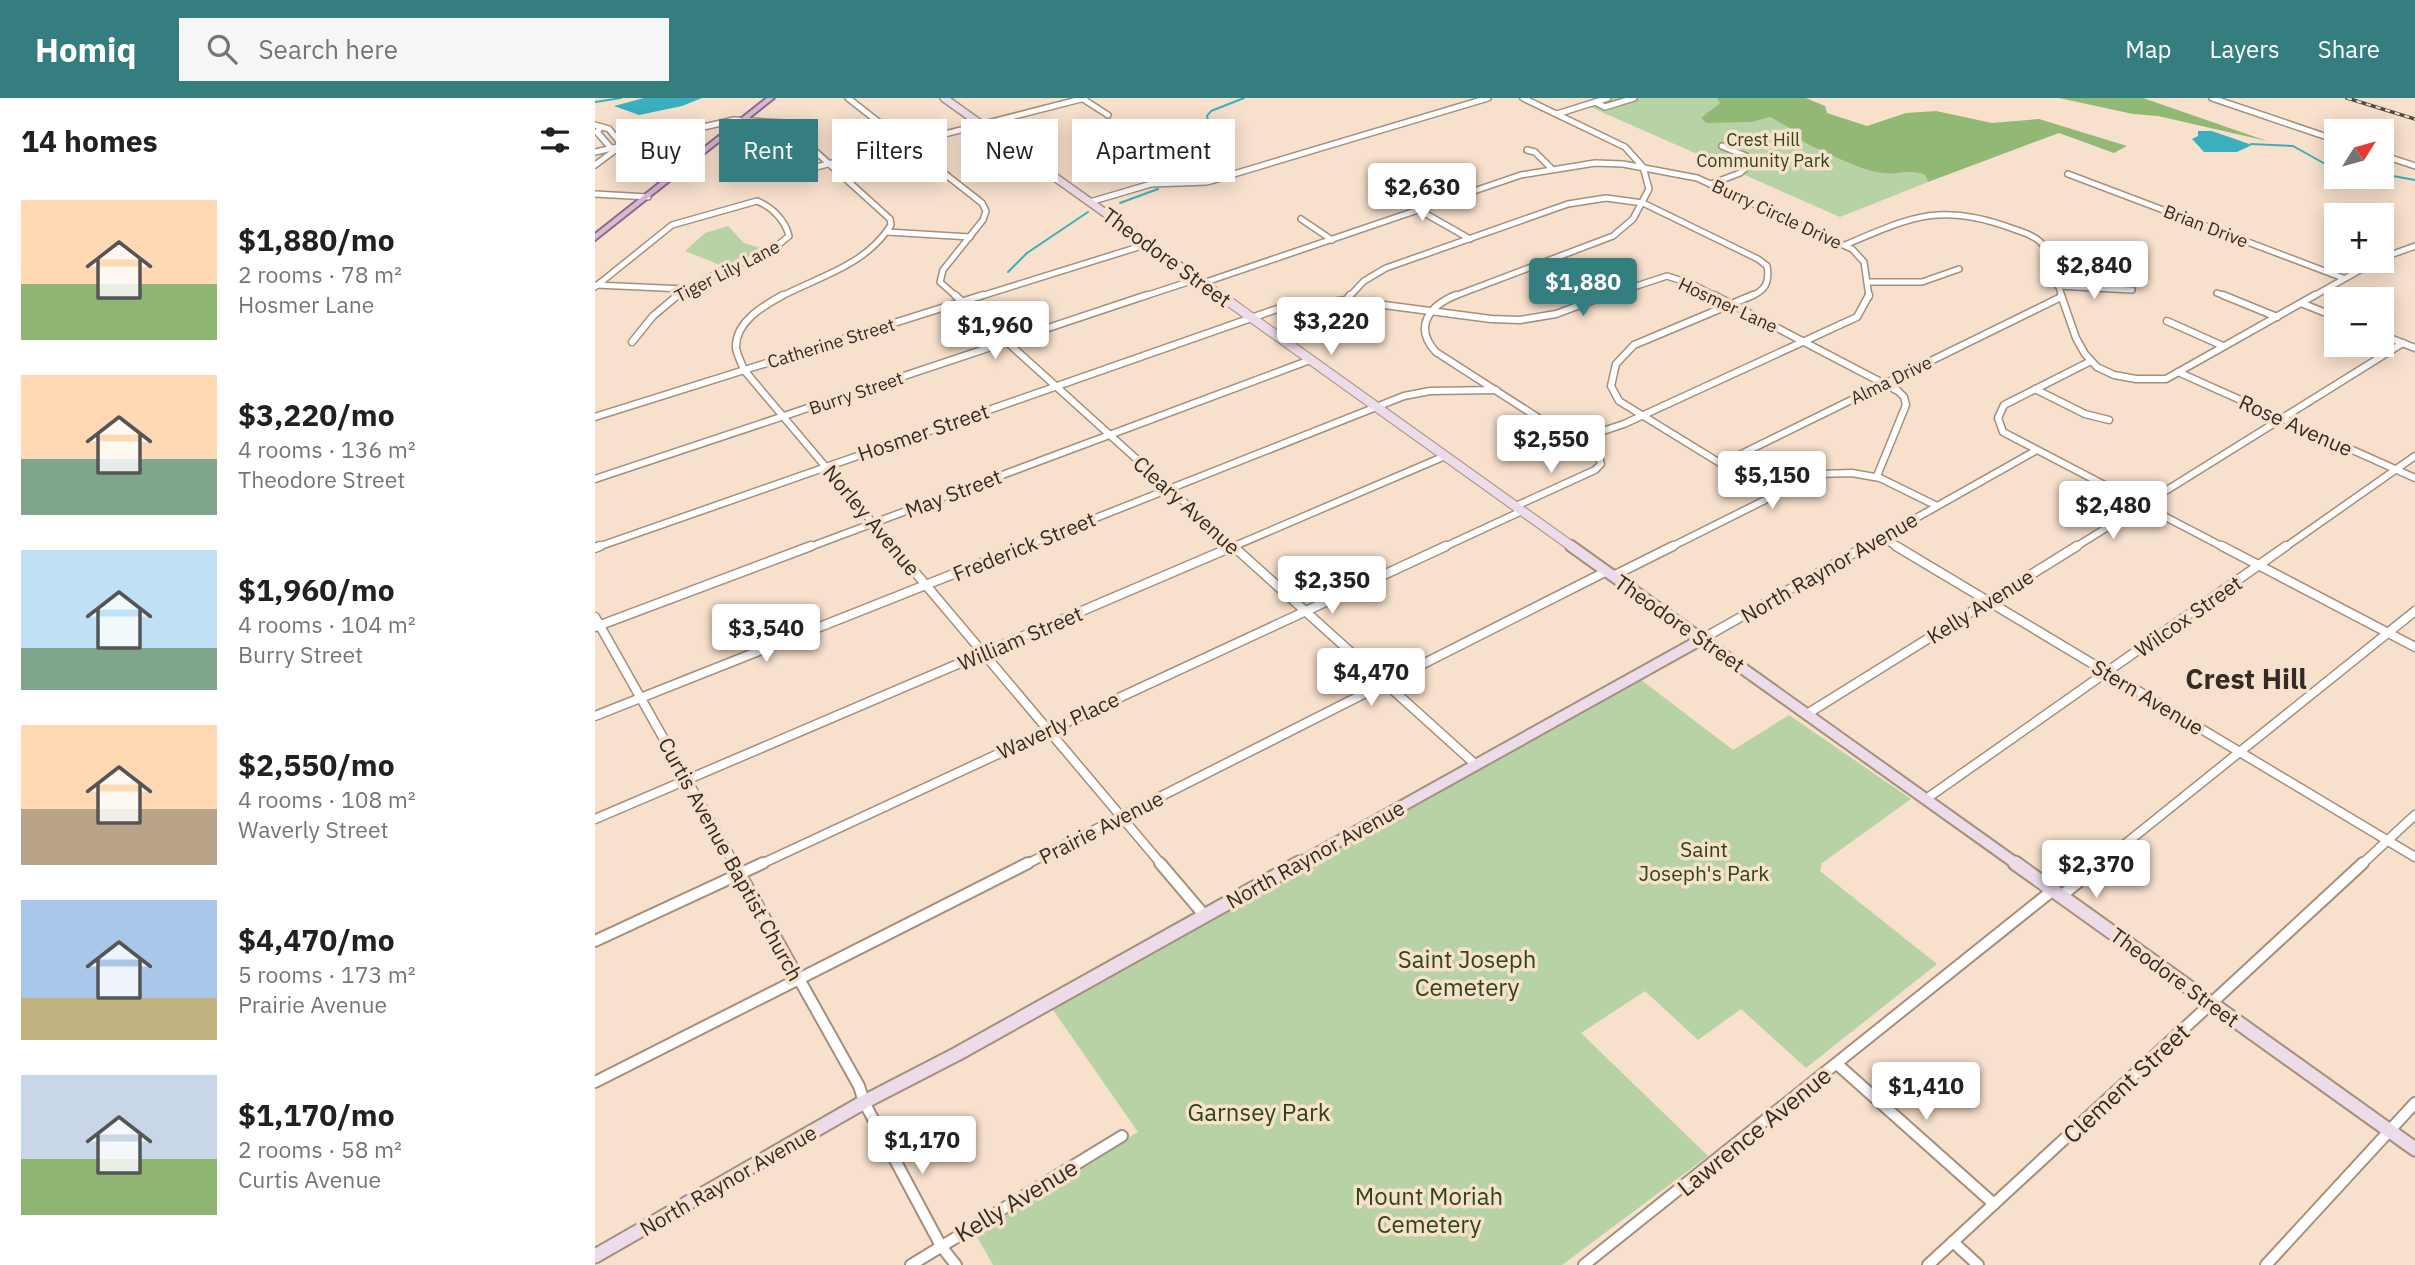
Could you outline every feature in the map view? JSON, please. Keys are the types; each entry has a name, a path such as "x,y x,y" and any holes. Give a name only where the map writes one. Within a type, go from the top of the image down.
{"main road":[{"path":"745,119 771,98"},
{"name":"Theodore Street","path":"945,98 973,119"},
{"path":"595,238 719,140"},
{"name":"Theodore Street","path":"1058,179 2415,1149"},
{"name":"North Raynor Avenue","path":"595,1256 865,1102 1702,639"}],"street":[{"path":"848,98 874,119"},
{"path":"1004,119 1084,98 1108,116"},
{"path":"1090,202 1151,184 1207,182 1488,98"},
{"path":"1523,98 1625,147 1643,167 1649,190 1633,219 1613,236 1447,299 1433,311 1425,323 1423,333 1425,342 1566,435 1604,431 1857,317 1869,299 1868,282 1922,282 1959,269"},
{"path":"1557,114 1608,98"},
{"path":"1595,102 1605,107 1634,98"},
{"path":"2212,98 2324,135"},
{"path":"597,129 612,129 616,135"},
{"path":"597,129 611,148"},
{"path":"1711,184 1740,173 1751,163 1748,157 1723,146"},
{"path":"595,152 616,147"},
{"path":"595,164 616,149"},
{"path":"1527,150 1535,152 1552,169"},
{"path":"818,153 890,219 891,225 887,232 970,237 983,220 986,211 982,203 947,176"},
{"path":"2394,159 2415,166"},
{"path":"818,166 830,163"},
{"name":"Burry Circle Drive","path":"1200,281 1332,240 1521,175 1602,163 1686,175 1711,184 1845,245 1856,252 1864,262 1868,282"},
{"name":"Brian Drive","path":"2068,174 2343,278"},
{"path":"595,194 648,197"},
{"path":"1346,300 1358,286 1378,272 1578,201 1619,199 1643,203 1765,264 1769,272 1766,287 1733,304 1634,345 1623,353 1613,368 1609,383 1611,393 1641,415 1772,495"},
{"name":"Tiger Lily Lane","path":"596,285 672,225 757,201 764,203 788,229 789,236 785,242 684,289 655,313 632,342"},
{"path":"1419,210 1470,239"},
{"path":"1845,245 1924,214 1973,215 2040,242 2089,362 2099,369 2133,379 2166,379 2353,273"},
{"path":"1301,219 1332,240"},
{"name":"Norley Avenue","path":"887,232 856,262 785,294 753,314 741,328 735,342 736,357 744,370 1205,916"},
{"name":"Cleary Avenue","path":"970,237 939,277 940,282 960,303 1475,764"},
{"name":"Catherine Street","path":"595,416 1148,244"},
{"path":"2394,254 2415,246"},
{"name":"Hosmer Lane","path":"1252,318 1298,304 1346,300 1501,320 1537,318 1568,310 1635,283 1667,276 1692,284 1733,304 1885,383 1904,397 1906,405 1877,476"},
{"name":"Burry Street","path":"595,479 1200,281"},
{"path":"596,285 684,289"},
{"path":"2059,286 2132,290"},
{"path":"2217,293 2277,317"},
{"name":"Alma Drive","path":"1721,464 2061,297"},
{"path":"2301,303 2324,312"},
{"name":"Hosmer Street","path":"595,548 1252,318"},
{"path":"2167,321 2224,346"},
{"path":"2394,340 2415,348"},
{"name":"Kelly Avenue","path":"1807,714 2403,343"},
{"name":"May Street","path":"597,626 1310,360"},
{"path":"2089,362 2004,405 1997,414 1997,423 2003,432 2415,647"},
{"name":"Rose Avenue","path":"2178,372 2415,478"},
{"path":"2035,389 2085,414 2109,420"},
{"name":"Frederick Street","path":"595,716 1375,406 1430,391 1496,390"},
{"name":"Waverly Place","path":"595,941 1048,729 1306,612 1595,470 1601,464 1599,457 1566,435"},
{"name":"North Raynor Avenue","path":"1702,639 2035,451"},
{"name":"William Street","path":"595,819 1445,456"},
{"name":"Wilcox Street","path":"1926,799 2415,456"},
{"name":"Prairie Avenue","path":"595,1082 1386,684 1817,474 1836,471 1877,476 1894,481 1937,506"},
{"name":"Stern Avenue","path":"1881,537 2415,857"},
{"name":"Lawrence Avenue","path":"1584,1265 2415,611"},
{"name":"Curtis Avenue Baptist Church","path":"595,617 597,626 859,1086 941,1246 956,1265"},
{"name":"Clement Street","path":"1928,1265 2415,815"},
{"path":"1837,1064 1994,1204"},
{"path":"2266,1265 2415,1103"},
{"name":"Kelly Avenue","path":"911,1265 1122,1136"},
{"path":"1954,1242 1979,1265"}],"green space":[{"name":"Crest Hill Community Park","path":"1613,98 1717,98 1722,105 1759,118 1770,117 1798,133 1801,140 1809,145 1854,165 1881,173 1919,173 1925,175 1928,182 1840,217 1588,106"},
{"path":"1717,98 1806,98 1825,106 1827,113 1867,126 1906,113 1936,111 1992,123 2039,119 2127,146 2114,153 2059,133 1928,182 1925,175 1919,173 1881,173 1854,165 1809,145 1801,140 1798,133 1770,117 1751,122 1706,123 1701,118 1720,103"},
{"path":"2059,98 2143,98 2267,141 2158,116 2133,114"},
{"path":"728,226 744,243 767,250 725,267 685,251 705,233"},
{"path":"1640,679 1733,750 1789,715 1911,799 1822,863 1820,871 1937,964 1806,1068 1741,1009 1698,1040 1645,991 1581,1033 1708,1156 1562,1265 993,1265 975,1233 1138,1132 1051,1007"}],"water":[{"path":"644,98 702,98 682,106 639,115 614,106"},
{"path":"2198,131 2212,131 2252,145 2237,152 2204,152 2192,139 2198,136"}],"waterway":[{"path":"595,102 621,98"},
{"path":"1208,119 1211,111 1244,98"},
{"path":"2251,144 2293,146 2324,163"},
{"path":"2394,176 2415,180"},
{"path":"1120,203 1158,189"},
{"path":"1008,272 1027,253 1088,212"}],"railway":[{"path":"2347,98 2415,119"}],"district":[{"name":"Crest Hill","path":"2246,678"}],"park label":[{"name":"Saint Joseph's Park","path":"1704,861"},
{"name":"Saint Joseph Cemetery","path":"1467,973"},
{"name":"Garnsey Park","path":"1259,1112"},
{"name":"Mount Moriah Cemetery","path":"1429,1210"}]}
